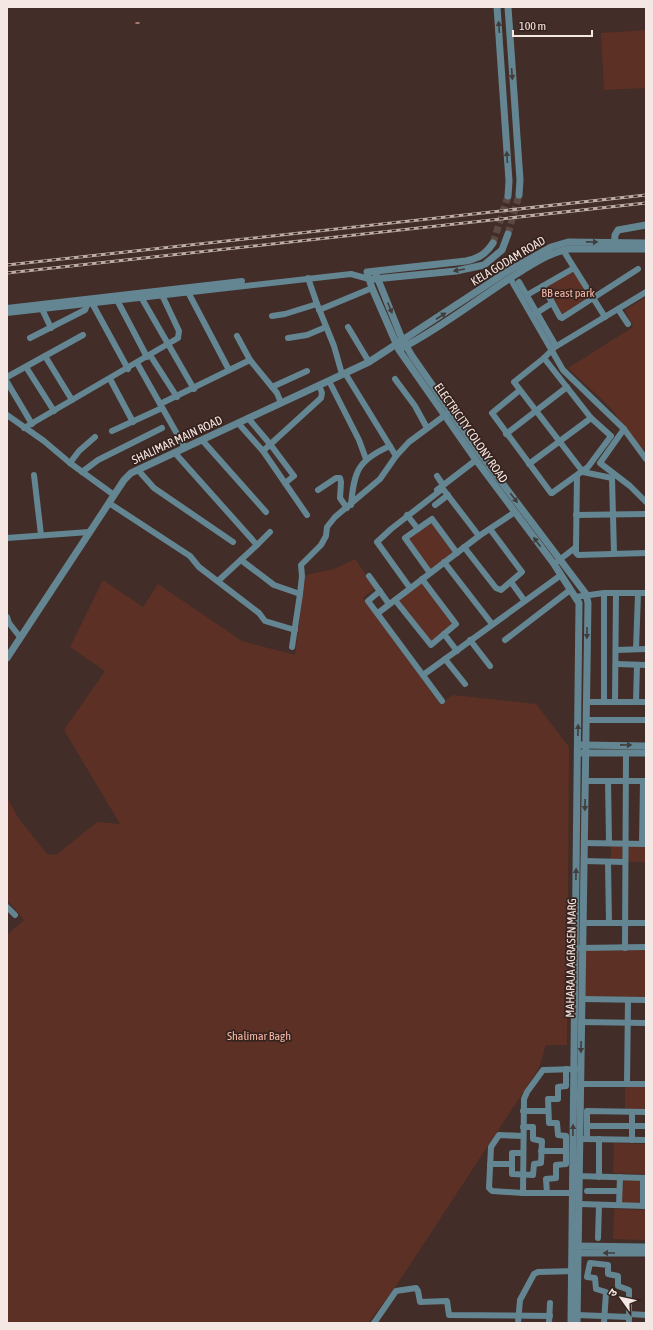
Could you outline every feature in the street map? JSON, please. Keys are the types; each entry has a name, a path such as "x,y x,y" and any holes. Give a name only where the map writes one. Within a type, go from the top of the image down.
{"street":[{"path":"497,7 509,181 508,196"},
{"path":"508,7 520,180 519,195"},
{"path":"614,246 616,232 618,230 646,225"},
{"path":"7,308 352,270 378,279 456,271 484,265 502,250 508,234"},
{"path":"7,313 308,278 351,274 368,275 375,272 466,261 478,258 487,252 493,243"},
{"name":"KELA GODAM ROAD","path":"401,345 438,318 525,261 551,247 614,246 646,243"},
{"name":"KELA GODAM ROAD","path":"614,246 646,249"},
{"path":"567,247 574,268 604,317"},
{"name":"KELA GODAM ROAD","path":"401,345 533,264 567,247"},
{"path":"527,295 574,268"},
{"path":"543,286 560,318 562,318 638,269"},
{"name":"ELECTRICITY COLONY ROAD","path":"375,272 401,345"},
{"name":"ELECTRICITY COLONY ROAD","path":"368,275 372,288 401,345 476,460 515,512 586,594"},
{"path":"308,278 316,304 344,374 396,456"},
{"path":"510,278 535,314 554,348 563,370 624,429 643,452 646,459"},
{"path":"519,282 527,295 535,314"},
{"path":"319,310 372,288"},
{"path":"188,292 229,370"},
{"path":"646,292 554,348 515,382 559,441 580,474 576,516 576,553 578,555 646,553"},
{"path":"24,428 128,369 178,338 180,333 162,295"},
{"path":"141,297 194,389"},
{"path":"117,300 149,356 177,397"},
{"path":"30,338 86,310 90,303"},
{"path":"90,303 128,369"},
{"path":"535,314 552,303"},
{"path":"272,316 285,314 316,304"},
{"path":"618,308 628,324"},
{"path":"42,309 50,328"},
{"path":"288,338 307,335 326,327"},
{"path":"348,327 369,362"},
{"path":"7,377 83,335"},
{"path":"237,336 250,360 277,393 281,403"},
{"name":"SHALIMAR MAIN ROAD","path":"7,658 124,480 138,470 344,374 401,345"},
{"path":"45,356 72,400"},
{"path":"520,390 492,412 506,434 552,494 590,465 612,437 591,418 544,358"},
{"path":"112,431 133,422 177,397 250,360"},
{"path":"137,363 185,448"},
{"path":"26,367 54,411"},
{"path":"272,387 307,371"},
{"path":"110,379 133,422"},
{"path":"395,379 412,402 427,428"},
{"path":"329,381 359,440 366,459"},
{"path":"7,382 32,424"},
{"path":"263,451 321,398 322,393 319,385"},
{"path":"506,434 567,387"},
{"path":"292,647 302,576 300,565 321,545 331,522 380,479 396,456 409,442 447,414"},
{"name":"ELECTRICITY COLONY ROAD","path":"447,414 557,562 561,575 576,597"},
{"path":"7,415 44,441 70,463 114,495"},
{"path":"248,418 294,476 285,484"},
{"path":"529,464 591,418"},
{"path":"238,423 263,451 307,515"},
{"path":"82,472 98,460 162,428"},
{"path":"624,429 600,463 630,486 646,502"},
{"path":"70,463 79,451 95,438"},
{"path":"202,440 266,512"},
{"path":"349,506 355,474 366,459 390,446"},
{"path":"175,453 257,545"},
{"path":"377,536 476,460"},
{"path":"138,470 154,488 233,542"},
{"path":"580,474 612,478 614,554"},
{"path":"34,475 41,535"},
{"path":"437,476 443,485"},
{"path":"318,490 336,478 340,478 341,482 339,496 349,506"},
{"path":"410,588 377,542 441,489 448,495 479,536"},
{"path":"435,504 448,495"},
{"path":"109,503 190,556 199,567 259,613 268,623 295,630"},
{"path":"378,613 464,547 515,512"},
{"path":"576,516 646,514"},
{"path":"408,516 418,529"},
{"path":"430,573 405,539 418,529 432,520 457,553"},
{"path":"464,547 497,590 501,590 522,572 490,529"},
{"path":"7,538 89,532"},
{"path":"218,582 270,532"},
{"path":"557,562 576,547"},
{"path":"241,560 274,585 300,594"},
{"path":"444,562 492,624"},
{"path":"423,675 524,600 561,575"},
{"path":"369,576 380,591 392,602 429,645 456,624 422,580"},
{"path":"511,582 524,600"},
{"path":"506,640 570,590"},
{"path":"380,591 368,600 442,701"},
{"path":"604,593 604,702"},
{"path":"615,702 616,593"},
{"path":"576,597 586,594 646,593"},
{"name":"MAHARAJA AGRASEN MARG","path":"577,1323 575,1271 576,1176 574,1069 581,847 586,745 588,603 586,594"},
{"path":"636,649 638,594"},
{"name":"MAHARAJA AGRASEN MARG","path":"576,597 579,603 577,754 581,847 584,862 583,923 579,948 582,1022 574,1069 581,1084 583,1139 576,1176"},
{"path":"7,617 9,623 20,637"},
{"path":"444,634 457,650"},
{"path":"470,640 490,666"},
{"path":"616,650 646,649"},
{"path":"445,659 465,684"},
{"path":"578,660 587,660"},
{"path":"616,664 646,665"},
{"path":"636,702 637,665"},
{"path":"586,702 646,702"},
{"path":"586,720 646,720"},
{"path":"577,744 646,746"},
{"path":"625,948 626,753"},
{"path":"577,754 646,753"},
{"path":"581,847 608,842 644,844 645,781 585,781"},
{"path":"608,781 608,842"},
{"path":"584,862 625,862"},
{"path":"608,862 609,923"},
{"path":"7,907 15,915"},
{"path":"583,923 646,923"},
{"path":"579,948 646,947"},
{"path":"582,999 646,1000"},
{"path":"627,1084 628,1000"},
{"path":"582,1022 646,1023"},
{"path":"523,1193 523,1111 525,1096 542,1071 546,1069 574,1069 566,1086 558,1087 558,1099 548,1099 549,1123 557,1123 558,1135 566,1136 566,1164 556,1165 556,1178 547,1179 547,1193"},
{"path":"581,1084 646,1084"},
{"path":"523,1111 548,1111"},
{"path":"646,1112 587,1111 587,1126 583,1139 646,1140"},
{"path":"632,1112 632,1140"},
{"path":"587,1126 646,1126"},
{"path":"523,1127 533,1128 533,1139 541,1140 541,1163 534,1164 533,1175 513,1175 512,1153 523,1153"},
{"path":"523,1136 498,1136 490,1147 489,1188 491,1191 523,1193 576,1193"},
{"path":"599,1139 599,1177"},
{"path":"541,1151 566,1151"},
{"path":"490,1164 512,1164"},
{"path":"576,1176 645,1178 644,1206 579,1204"},
{"path":"619,1205 620,1177"},
{"path":"587,1191 619,1191"},
{"name":"MAHARAJA AGRASEN MARG","path":"575,1249 579,1204 576,1193"},
{"path":"598,1238 599,1205"},
{"path":"575,1249 646,1247"},
{"path":"575,1249 646,1253"},
{"path":"604,1323 606,1292 596,1290 596,1279 587,1277 590,1263 608,1265 608,1274 618,1276 618,1286 629,1290 629,1318"},
{"path":"518,1323 520,1300 534,1274 538,1272 575,1271"},
{"name":"MAHARAJA AGRASEN MARG","path":"571,1323 575,1271"},
{"path":"374,1323 396,1291 416,1288 420,1302 446,1300 448,1302 449,1315 518,1316 549,1320 550,1303"},
{"path":"475,1315 475,1323"},
{"path":"577,1315 629,1318 646,1315"}],"green space":[{"path":"646,30 646,88 604,90 601,33"},
{"name":"BB east park","path":"574,270 591,298 562,316 545,288"},
{"path":"646,297 646,448 642,450 610,407 568,368 633,327 625,310"},
{"path":"431,521 454,553 430,571 407,539"},
{"name":"Shalimar Bagh","path":"355,559 375,588 363,598 440,704 453,695 536,704 569,747 567,1045 546,1045 539,1068 396,1286 368,1323 7,1323 7,935 24,920 7,900 7,797 19,819 48,855 57,854 97,822 120,824 64,730 105,671 70,647 103,580 143,607 158,584 242,641 295,655 305,575 334,569"},
{"path":"421,582 454,624 430,643 397,600"},
{"path":"611,842 646,842 646,862 611,862"},
{"path":"646,946 646,999 584,999 585,949"},
{"path":"625,1086 646,1086 646,1109 625,1109"},
{"path":"614,1143 646,1144 646,1174 613,1173"},
{"path":"622,1180 641,1180 641,1203 622,1203"},
{"path":"614,1209 646,1210 646,1240 613,1239"}],"tunnel":[{"path":"508,234 519,195"},
{"path":"493,243 508,196"}],"railway":[{"path":"7,265 646,195"},
{"path":"7,273 646,203"}]}
